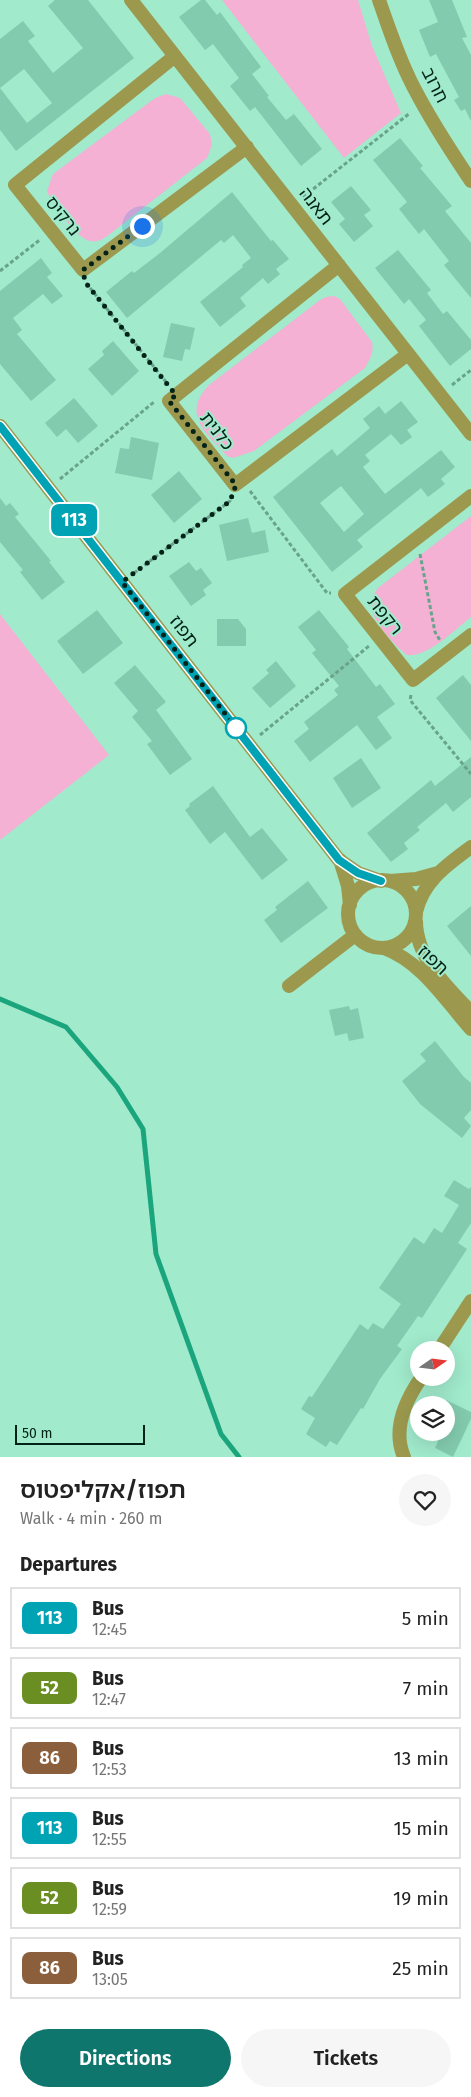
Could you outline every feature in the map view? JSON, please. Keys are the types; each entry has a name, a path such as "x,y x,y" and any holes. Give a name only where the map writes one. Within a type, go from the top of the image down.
{"street":[{"name":"תאנה","path":"131,0 471,434"},
{"name":"חרוב","path":"379,0 392,38 412,85 440,134 471,181"},
{"name":"נרקיס","path":"83,270 15,185 175,56"},
{"path":"83,270 247,148"},
{"path":"173,398 339,265"},
{"path":"239,483 408,354"},
{"name":"כלנית","path":"173,398 239,483"},
{"name":"תפוז","path":"0,426 339,860 358,873 384,881"},
{"name":"רקפת","path":"413,680 344,594 471,496"},
{"path":"413,680 471,635"},
{"path":"438,872 416,879 374,882 362,887 353,897 350,905 349,923 355,935 371,946 384,948 397,945 407,937 414,926 425,891 438,872 471,846"},
{"name":"תפוז","path":"339,860 348,886 350,905"},
{"path":"384,881 405,889 413,900 416,916"},
{"name":"תפוז","path":"416,916 419,940 429,963 471,1012"},
{"path":"290,986 355,935"},
{"name":"תפוז","path":"384,948 404,959 427,978 471,1029"},
{"path":"445,1341 471,1301"},
{"path":"404,1457 399,1437 400,1422 415,1386"}],"path":[{"path":"292,206 423,104"},
{"path":"0,271 52,231"},
{"path":"49,488 155,401 173,398 85,282 83,270"},
{"path":"440,395 471,370"},
{"path":"122,582 230,501 239,483 328,593 344,594"},
{"path":"416,538 435,632 449,652"},
{"path":"249,744 380,638"},
{"path":"413,680 410,700 471,774"}],"shaded area":[{"path":"222,0 358,0 372,46 401,113 344,158"},
{"path":"166,94 180,98 210,134 212,145 207,158 106,237 97,241 87,240 72,227 50,198 47,191 53,174 155,98"},
{"path":"334,296 340,299 372,342 372,353 365,368 254,451 233,458 227,456 211,439 200,423 197,405 201,396 209,385 320,300"},
{"path":"471,516 471,617 432,647 415,655 407,655 378,624 371,609 372,597 378,588"},
{"path":"0,614 109,755 0,840"}],"building":[{"path":"55,0 88,0 134,58 16,151 0,130 0,88 0,39 23,21 35,36 28,41 53,73 83,48 48,6","holes":["24,69 52,103 27,123 0,88"]},
{"path":"201,0 205,0 217,15 220,12 261,67 252,74 269,96 267,97 286,120 294,114 322,149 301,166 255,107 250,111 230,86 239,78 213,44 205,50 179,17"},
{"path":"429,0 452,0 467,37 462,38 471,55 471,121 465,109 461,111 454,100 459,97 436,54 430,57 419,30 438,22"},
{"path":"400,138 423,166 420,168 452,206 445,211 471,243 471,298 444,265 449,261 424,229 419,234 399,209 407,202 373,160"},
{"path":"351,186 371,210 364,215 373,226 354,242 339,224 345,219 331,202"},
{"path":"232,192 271,241 273,240 289,259 276,269 280,274 268,284 263,278 240,298 246,306 220,327 200,302 243,267 242,265 251,258 233,235 224,243 221,240 127,318 106,292 132,271 134,273 160,253"},
{"path":"398,250 431,290 427,293 443,314 447,311 471,340 471,349 450,366 419,326 426,320 409,299 404,304 375,268"},
{"path":"41,258 52,273 47,277 63,296 52,304 43,294 13,318 22,330 17,334 56,380 31,401 0,364 0,291"},
{"path":"171,323 195,328 190,350 185,349 182,361 163,357"},
{"path":"113,341 139,371 112,396 88,369 104,355 102,351"},
{"path":"74,398 98,426 78,443 66,429 57,437 45,423"},
{"path":"401,401 418,422 407,430 412,437 401,445 391,434 365,455 370,461 363,467 385,494 441,450 455,467 441,479 445,484 428,497 421,488 357,540 363,547 332,572 273,497 332,449 337,456 370,428 363,419 379,406 385,414","holes":["341,486 364,514 344,532 320,503"]},
{"path":"131,437 159,443 152,480 115,473 120,448 129,449"},
{"path":"179,471 202,499 174,523 151,495"},
{"path":"0,498 6,506 10,503 19,514 15,517 51,561 49,562 65,582 42,600 20,572 23,570 0,542"},
{"path":"248,518 252,533 265,530 269,552 227,561 219,525"},
{"path":"189,562 196,571 201,568 212,583 203,590 206,595 191,606 169,576"},
{"path":"97,610 123,643 83,674 57,641"},
{"path":"319,610 349,647 347,649 376,687 380,684 395,704 377,717 392,738 376,750 357,725 310,762 294,741 309,729 304,722 338,695 334,690 339,686 312,653 316,650 298,627"},
{"path":"217,619 238,619 246,629 246,646 217,646"},
{"path":"276,661 296,686 270,708 252,688 269,673 266,670"},
{"path":"135,665 166,702 156,710 192,759 170,775 147,744 152,741 132,717 138,711 114,683"},
{"path":"463,675 471,685 471,741 436,698"},
{"path":"471,757 471,797 453,812 446,803 417,827 420,830 404,843 408,849 391,862 367,833 431,780 435,786"},
{"path":"361,758 381,788 352,808 333,778"},
{"path":"213,786 250,837 262,828 288,860 262,880 225,832 210,844 185,810 190,806 189,804"},
{"path":"308,881 328,908 281,943 264,920 277,910 275,907"},
{"path":"471,906 471,956 447,926"},
{"path":"349,1006 350,1010 358,1008 364,1038 349,1041 347,1033 335,1036 329,1010"},
{"path":"435,1041 471,1083 471,1110 464,1118 471,1126 462,1138 420,1104 402,1081 426,1061 420,1054"},
{"path":"454,1180 469,1189 471,1187 471,1223 458,1243 467,1249 422,1318 418,1316 397,1346 402,1349 380,1379 363,1409 361,1408 337,1445 330,1441 326,1447 306,1434 315,1418 301,1409 309,1396 312,1397 360,1324 368,1330 373,1323 383,1329 401,1304 379,1288 414,1237 424,1244 434,1228 442,1233 459,1205 444,1196"},
{"path":"455,1404 471,1412 471,1419 453,1457 435,1448 438,1441 455,1441"}],"waterway":[{"path":"0,999 66,1027 117,1087 143,1129 156,1254 221,1434 239,1457"}],"bus line":[{"name":"113","path":"0,426 339,860 358,873 381,881"}],"route":[{"path":"142,226 83,270 85,282 176,395 169,401 236,485 230,501 122,582 236,728"}]}
